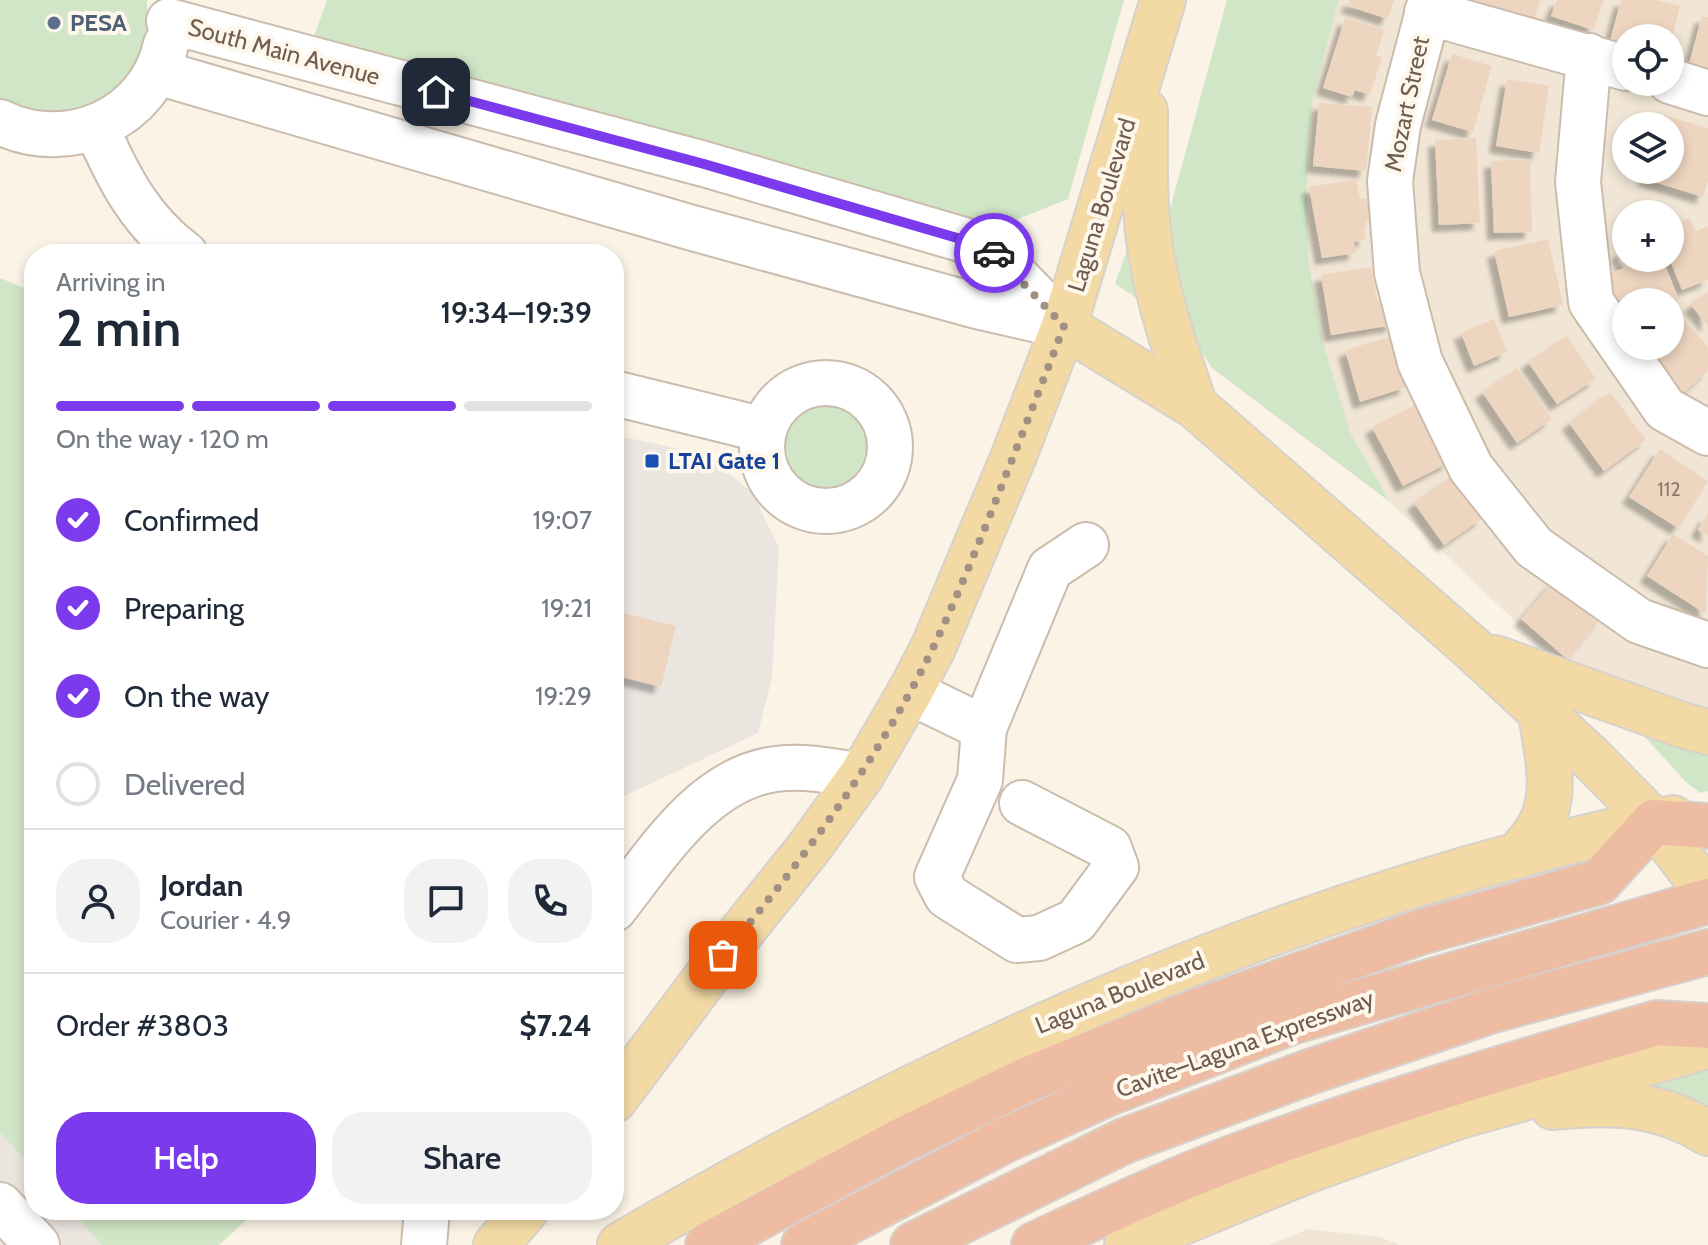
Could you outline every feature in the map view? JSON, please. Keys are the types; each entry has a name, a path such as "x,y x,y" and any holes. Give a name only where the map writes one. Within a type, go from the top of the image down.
{"highway":[{"path":"708,1245 900,1141 1026,1080 1187,1015 1421,932 1599,882 1654,822 1708,826"},
{"name":"Cavite–Laguna Expressway","path":"804,1245 1005,1140 1123,1087 1291,1022 1708,900"},
{"name":"Cavite–Laguna Expressway","path":"913,1245 1124,1141 1312,1071 1478,1015 1708,952"},
{"path":"1034,1245 1248,1152 1369,1110 1657,1023 1708,1026"}],"main road":[{"name":"Laguna Boulevard","path":"624,1087 861,776 910,692 956,599 1064,326 1163,0"},
{"path":"1145,65 1146,189 1151,256 1160,302 1195,406"},
{"path":"1064,326 1195,406 1474,650 1654,822 1708,900"},
{"path":"1474,650 1708,732"},
{"path":"1517,856 1536,833 1546,814 1549,773 1541,712"},
{"name":"Laguna Boulevard","path":"620,1245 863,1110 1043,1024 1209,956 1379,898 1517,856 1708,811"},
{"path":"1127,1245 1306,1171 1456,1117 1708,1046"},
{"path":"1456,1117 1584,1103 1629,1104 1669,1113 1708,1133"},
{"path":"496,1245 517,1220"}],"street":[{"path":"1429,6 1608,62 1578,182 1591,302 1665,409 1708,433"},
{"name":"Mozart Street","path":"1429,6 1398,125 1390,181 1397,273 1420,362 1471,468 1534,547 1639,621 1708,645"},
{"path":"0,122 41,135 69,135 96,127 131,106 157,72 166,47 168,10"},
{"name":"South Main Avenue","path":"168,10 988,247 1064,326"},
{"path":"157,72 689,227 977,306 1064,326"},
{"path":"1684,85 1708,93"},
{"path":"96,127 137,208 172,244"},
{"path":"624,395 764,430"},
{"path":"1022,803 1109,848 1116,867 1076,921 1039,938 1017,940 947,896 937,877 980,780 984,728 1050,569 1086,545"},
{"path":"910,692 984,728"},
{"path":"624,897 690,818 714,795 734,782 776,768 823,769 861,776"},
{"path":"0,1205 37,1245"},
{"path":"424,1245 426,1220"}],"shaded area":[{"path":"1339,0 1708,0 1708,718 1600,681 1537,642 1390,502 1350,432 1323,342 1309,263 1307,182 1312,102"},
{"path":"624,437 704,454 753,493 779,548 772,677 758,733 624,796"},
{"path":"0,1133 24,1159 24,1220 79,1220 102,1245 0,1245"},
{"path":"1308,1229 1380,1237 1400,1245 1269,1245"}],"green space":[{"path":"0,0 147,0 148,39 137,68 105,102 45,117 0,101"},
{"path":"327,0 1124,0 1068,199 993,229 312,42"},
{"path":"1227,0 1339,0 1312,102 1307,182 1309,263 1323,342 1350,432 1390,502 1212,368 1187,329 1169,275 1169,213"},
{"path":"1129,244 1152,308 1115,284"},
{"path":"0,278 24,288 24,1159 0,1133"},
{"path":"826,400 844,404 860,414 870,430 874,448 870,466 860,482 844,492 826,496 808,492 792,482 782,466 778,448 782,430 792,414 808,404"},
{"path":"1623,713 1708,749 1708,791 1700,793 1686,782"},
{"path":"1708,1070 1708,1117 1623,1090"},
{"path":"79,1220 246,1220 219,1245 102,1245"}],"building":[{"path":"1350,0 1394,0 1388,19 1348,6"},
{"path":"1460,0 1540,0 1533,25"},
{"path":"1557,0 1604,0 1593,30 1551,16"},
{"path":"1621,0 1657,0 1680,6 1676,24 1615,24"},
{"path":"1702,16 1708,17 1708,74 1688,68"},
{"path":"1345,18 1384,30 1376,56 1382,57 1370,95 1355,90 1352,97 1323,88"},
{"path":"1452,54 1492,66 1473,132 1432,120"},
{"path":"1507,79 1549,86 1539,153 1496,146"},
{"path":"1319,103 1372,107 1366,171 1313,166"},
{"path":"1684,121 1708,128 1708,180 1703,197 1661,184 1684,184"},
{"path":"1476,138 1480,223 1439,225 1435,140"},
{"path":"1530,159 1532,232 1494,233 1491,161"},
{"path":"1356,179 1360,199 1367,198 1371,221 1363,222 1366,239 1354,242 1356,253 1322,258 1309,187"},
{"path":"1690,218 1696,231 1708,226 1708,280 1684,289 1675,272 1684,272 1684,220"},
{"path":"1548,239 1563,305 1509,317 1494,251"},
{"path":"1371,267 1377,300 1389,297 1393,325 1331,335 1321,275"},
{"path":"1614,272 1668,272 1674,288 1612,288 1612,294 1603,276"},
{"path":"1708,291 1708,326 1691,305"},
{"path":"1494,319 1507,352 1474,366 1461,333"},
{"path":"1684,319 1708,347 1708,371 1675,400 1641,360 1684,360"},
{"path":"1392,336 1407,387 1360,402 1345,350"},
{"path":"1567,336 1596,379 1557,404 1528,362"},
{"path":"1517,368 1552,419 1517,443 1482,392"},
{"path":"1610,392 1646,440 1604,471 1569,423"},
{"path":"1420,403 1450,462 1403,486 1372,427"},
{"path":"1660,449 1708,481 1678,528 1629,497"},
{"path":"1453,475 1483,518 1444,545 1414,503"},
{"path":"1708,513 1708,536 1698,530"},
{"path":"1673,534 1708,556 1706,614 1647,576"},
{"path":"1555,580 1601,619 1567,659 1521,619"},
{"path":"624,613 676,626 661,687 624,678"}],"way so far":[{"path":"723,955 844,800 910,692 956,599 1035,402 1064,326 994,253"}],"place":[{"name":"PESA","path":"54,23"},
{"name":"LTAI Gate 1","path":"652,461"}],"route":[{"path":"436,92 704,164 988,247 994,253"}]}
